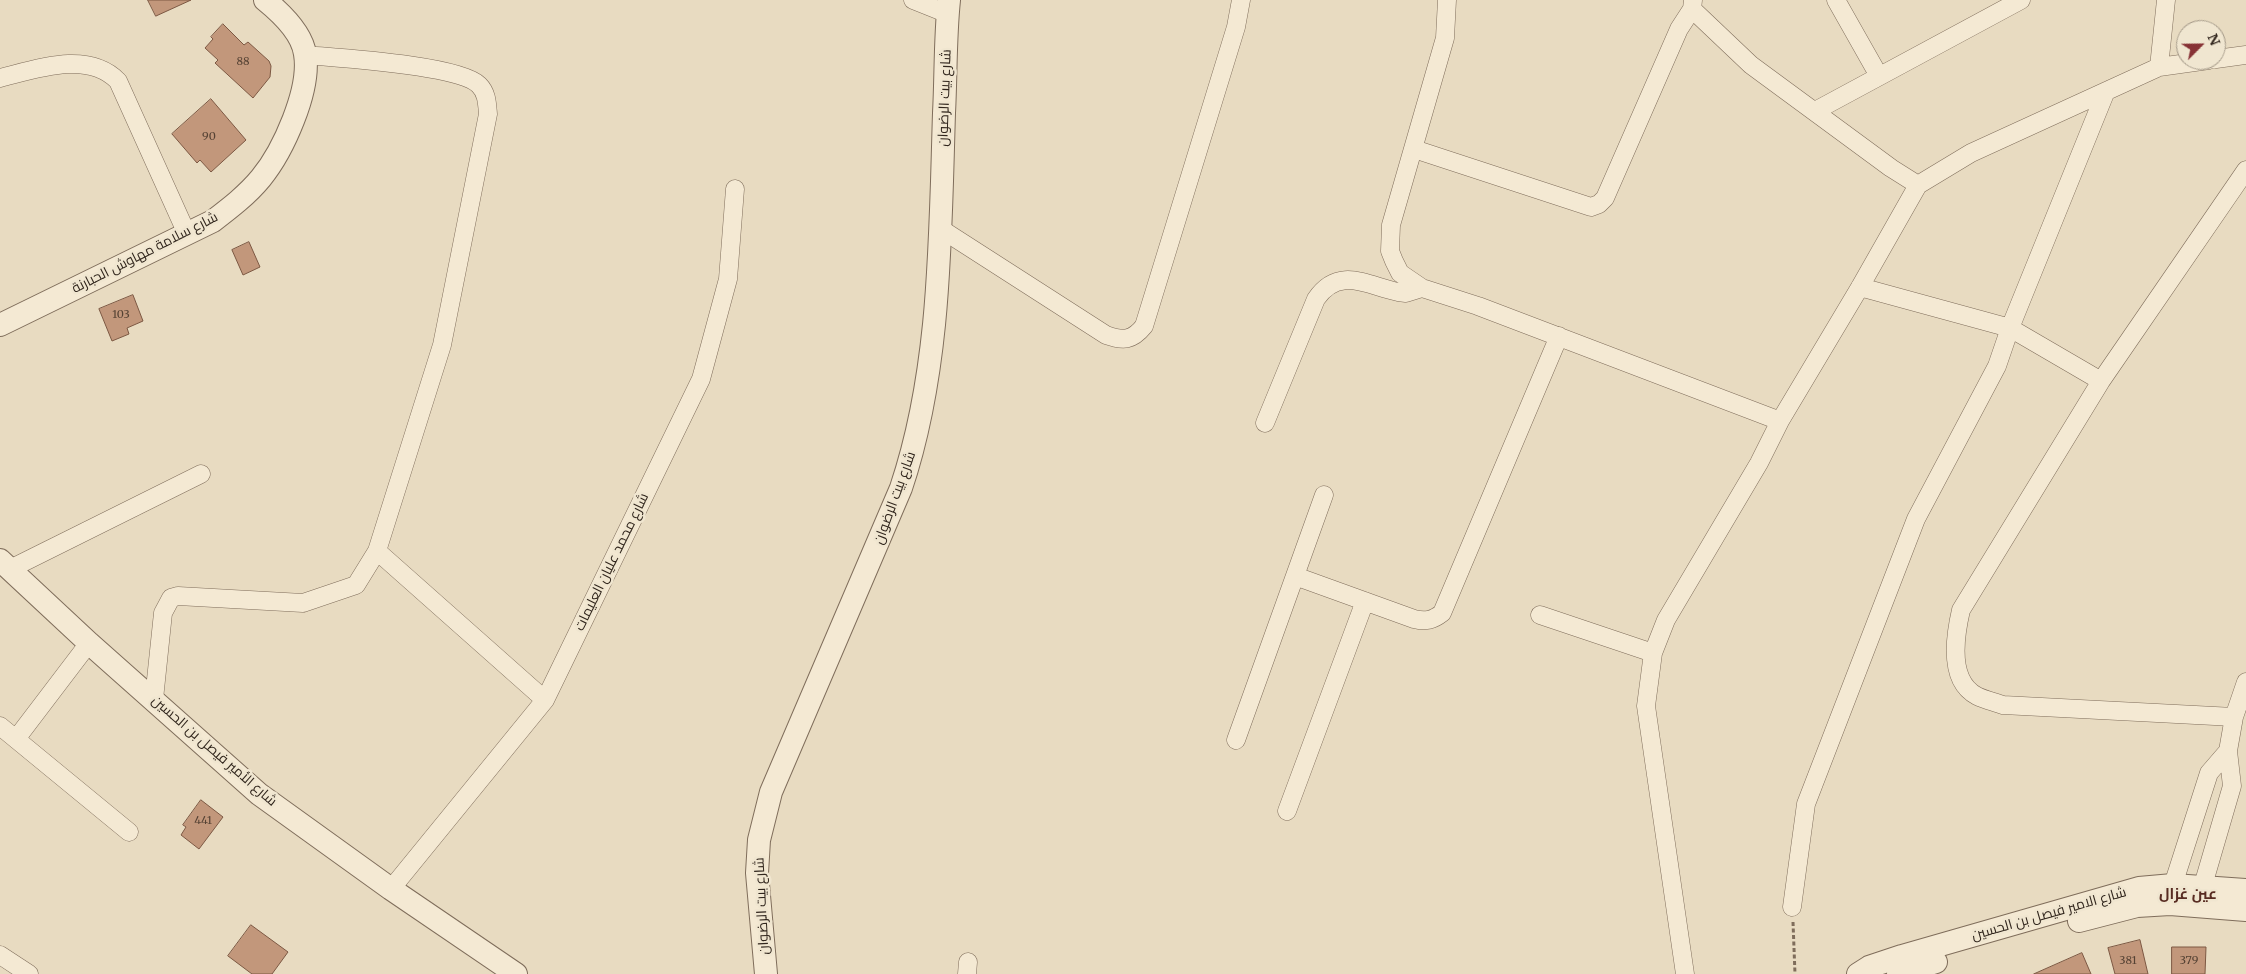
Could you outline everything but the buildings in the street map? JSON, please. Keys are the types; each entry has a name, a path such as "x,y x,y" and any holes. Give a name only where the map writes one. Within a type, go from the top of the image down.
{"street":[{"path":"154,699 163,613 171,598 178,596 303,604 356,585 377,551 442,345 488,114 486,96 480,85 471,80 411,65 306,55 292,27 265,0"},
{"path":"913,0 948,7"},
{"path":"941,229 1106,335 1128,340 1137,334 1144,326 1150,307 1233,36 1240,0"},
{"path":"1447,0 1445,38 1391,225 1390,251 1400,274 1422,288 1478,306 1559,336 1780,421"},
{"path":"1836,0 1879,76"},
{"path":"1815,111 2021,0"},
{"path":"2159,68 2166,0"},
{"path":"1414,149 1592,207 1599,204 1605,198 1679,29 1692,5 1751,65 1891,168 1918,185"},
{"name":"شارع بيت الرضوان","path":"766,974 757,873 762,822 770,792 891,514 913,453 923,403 933,329 941,229 948,7"},
{"name":"شارع سلامة مهاوش الحبارنة","path":"0,325 213,221 231,208 260,178 273,161 293,122 304,85 306,55"},
{"path":"2226,58 2246,55"},
{"path":"0,78 59,64 94,66 109,72 118,81 187,234"},
{"path":"1685,974 1646,706 1653,653 1666,620 1759,463 1780,421 1918,185 1971,153 2159,68 2176,65"},
{"path":"1792,907 1806,804 1916,520 1997,366 2010,328 2106,91"},
{"path":"2234,717 2003,705 1976,696 1967,687 1957,671 1957,626 1961,610 2101,381 2246,170"},
{"name":"شارع محمد عليان العليمات","path":"391,889 545,700 701,379 728,279 735,189"},
{"path":"1265,423 1316,299 1327,286 1349,279 1398,292 1422,288"},
{"path":"1860,287 2010,328 2101,381"},
{"path":"1294,576 1424,621 1434,619 1442,613 1559,336"},
{"path":"5,565 201,474"},
{"path":"1236,740 1324,495"},
{"path":"377,551 545,700"},
{"name":"شارع الأمير فيصل بن الحسين","path":"5,565 89,643 259,794 391,889 516,974"},
{"path":"1287,810 1364,601"},
{"path":"1540,616 1653,653"},
{"path":"16,739 89,643"},
{"path":"2200,897 2232,786 2228,751 2234,717 2246,682"},
{"path":"0,726 129,832"},
{"path":"2171,895 2209,773 2228,751"},
{"name":"شارع الامير فيصل بن الحسين","path":"1858,974 1869,967 1902,956 2133,890 2200,897 2246,910"},
{"name":"شارع الامير فيصل بن الحسين","path":"2200,897 2246,890"},
{"name":"شارع الامير فيصل بن الحسين","path":"1898,974 2033,932 2137,906 2171,895"},
{"path":"0,955 29,974"}],"path":[{"path":"1792,907 1795,974"}],"district":[{"name":"عين غزال","path":"2188,895"}]}
